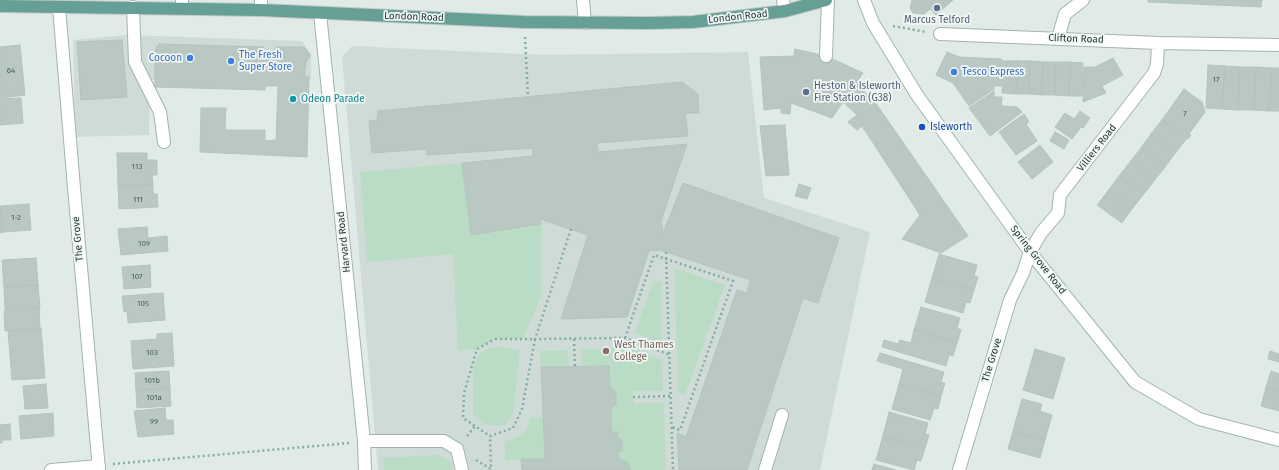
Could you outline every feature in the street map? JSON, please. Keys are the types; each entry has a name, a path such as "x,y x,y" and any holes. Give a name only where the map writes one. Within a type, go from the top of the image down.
{"main road":[{"name":"London Road","path":"0,6 60,7 89,4 133,7 182,4 261,5 320,13 524,22 585,23 693,22 827,0"}],"street":[{"path":"583,0 585,23"},
{"path":"826,56 827,0"},
{"name":"Spring Grove Road","path":"864,0 873,23 917,95 1030,252 1135,382 1199,419 1279,440"},
{"path":"1058,38 1065,14 1083,0"},
{"name":"The Grove","path":"60,7 74,188 99,468"},
{"path":"133,7 135,62 160,112 164,142"},
{"name":"Harvard Road","path":"320,13 364,441 365,470"},
{"name":"Clifton Road","path":"940,34 1158,43 1279,45"},
{"name":"Villiers Road","path":"1030,252 1041,233 1058,213 1060,195 1154,73 1157,64 1158,43"},
{"name":"The Grove","path":"959,470 1010,300 1023,273 1030,252"},
{"path":"765,470 782,414"},
{"path":"364,441 444,441 457,449 462,470"},
{"path":"51,470 99,468"}],"path":[{"path":"524,22 528,97"},
{"path":"873,23 940,34"},
{"path":"490,436 513,428 522,409 535,339 571,229"},
{"path":"666,252 673,470"},
{"path":"625,338 654,255 733,281 680,430 672,427"},
{"path":"490,436 463,418 464,393 476,349 495,339 625,338 670,355"},
{"path":"574,339 575,367"},
{"path":"633,397 671,396"},
{"path":"490,436 492,469"},
{"path":"99,468 364,441"},
{"path":"457,449 492,469"}],"shaded area":[{"path":"126,35 302,41 311,55 311,79 150,80 149,135 75,137 73,40"},
{"name":"West Thames College","path":"352,46 543,55 748,52 764,198 870,232 820,470 378,470 342,57"}],"green space":[{"path":"462,163 471,235 541,224 541,296 523,339 495,339 477,349 458,351 453,254 367,262 360,172"},
{"path":"674,268 725,285 685,395 678,393"},
{"path":"653,281 661,282 662,344 635,333"},
{"path":"503,347 520,351 514,407 511,418 505,425 493,426 483,423 473,415 473,370 479,355 489,348"},
{"path":"630,347 662,360 663,391 633,391 634,403 664,403 666,470 631,470 627,462 618,459 618,451 622,451 622,439 618,439 618,432 611,432 611,408 616,404 616,393 610,387 609,366 582,366 581,350"},
{"path":"568,350 569,367 541,367 540,351"},
{"path":"530,418 543,418 545,459 505,460 505,442 517,438 524,432 529,425"},
{"path":"439,455 452,463 452,470 384,470 383,458"}],"building":[{"path":"912,0 922,0 930,9 924,14 913,13 910,8"},
{"name":"Marcus Telford","path":"922,0 941,0 946,6 936,15"},
{"path":"941,0 953,0 946,6"},
{"path":"1148,0 1262,0 1261,7 1148,2"},
{"path":"122,40 127,97 81,100 77,42"},
{"name":"Odeon Parade","path":"159,44 263,47 268,54 272,53 276,47 304,47 311,55 306,62 304,76 309,77 307,157 200,152 201,108 226,108 225,130 265,130 265,141 276,140 278,86 265,86 265,90 155,87 155,50"},
{"path":"20,45 25,95 0,98 0,47"},
{"name":"Heston & Isleworth Fire Station (G38)","path":"795,49 826,56 863,73 832,118 791,103 790,114 781,113 781,108 764,110 760,57 794,56"},
{"path":"947,52 959,57 1002,59 1001,86 994,86 994,89 969,106 953,83 936,75"},
{"path":"1113,58 1123,75 1102,86 1106,93 1083,102 1084,67 1095,67"},
{"path":"1003,61 1017,61 1016,94 1002,93"},
{"path":"1017,61 1030,61 1029,94 1016,94"},
{"path":"1030,61 1043,62 1042,95 1029,94"},
{"path":"1043,62 1056,62 1055,95 1042,95"},
{"path":"1056,62 1070,62 1069,96 1055,95"},
{"path":"1070,62 1083,63 1082,96 1069,96"},
{"path":"1208,65 1225,66 1222,109 1206,108"},
{"path":"1225,66 1240,67 1238,110 1222,109"},
{"path":"1240,67 1256,67 1254,110 1238,110"},
{"path":"1256,67 1272,68 1269,111 1254,110"},
{"path":"1272,68 1279,68 1279,111 1269,111"},
{"path":"682,82 698,94 699,113 685,113 688,136 597,143 598,152 687,144 661,221 663,233 683,183 839,238 818,303 803,298 747,470 679,470 677,433 686,437 737,290 747,293 750,280 660,250 649,251 627,317 561,319 588,235 540,219 541,224 471,235 462,163 533,156 533,148 427,155 426,149 372,153 369,121 377,120 378,111"},
{"path":"856,83 877,105 968,236 941,253 902,239 920,215 862,126 857,130 848,122 857,115 843,102"},
{"path":"1184,89 1202,102 1205,112 1189,134 1191,135 1188,139 1162,120"},
{"path":"994,91 994,97 1002,97 1001,106 1017,107 1022,112 990,136 969,108"},
{"path":"21,98 23,123 0,125 0,99"},
{"path":"1080,111 1090,118 1072,139 1055,127 1065,113 1074,119"},
{"path":"1024,114 1029,122 1026,124 1037,141 1016,155 999,132"},
{"path":"1162,120 1187,138 1176,152 1151,134"},
{"path":"785,125 789,175 766,176 760,126"},
{"path":"1055,132 1069,140 1064,149 1050,141"},
{"path":"1151,134 1176,152 1165,167 1141,148"},
{"path":"1040,145 1053,162 1032,179 1018,162"},
{"path":"1141,148 1165,167 1154,181 1130,162"},
{"path":"117,153 147,153 147,160 157,160 157,175 152,175 153,185 118,186"},
{"path":"1130,162 1154,181 1143,195 1119,176"},
{"path":"1119,176 1143,195 1132,209 1108,191"},
{"path":"799,184 811,188 807,199 795,196"},
{"path":"153,185 153,194 157,194 158,207 119,209 118,186"},
{"path":"1108,191 1132,209 1122,223 1097,205"},
{"path":"29,204 31,230 3,232 1,206"},
{"path":"0,206 3,232 0,233"},
{"path":"147,227 148,238 167,236 168,251 121,255 118,229"},
{"path":"939,254 977,265 974,276 978,277 974,290 932,278"},
{"path":"36,258 38,285 4,287 2,260"},
{"path":"150,265 151,287 124,289 122,267"},
{"path":"932,278 974,290 970,303 966,302 963,313 925,302"},
{"path":"38,285 40,308 5,310 4,287"},
{"path":"163,293 165,320 128,323 127,311 124,312 122,296"},
{"path":"921,307 960,318 957,328 961,330 957,343 914,330"},
{"path":"39,308 40,328 5,331 4,311"},
{"path":"41,328 45,378 12,380 8,331"},
{"path":"914,330 957,343 953,356 949,355 946,366 882,347 884,340 898,344 900,340 911,343"},
{"path":"172,333 174,366 133,369 131,341 157,339 157,334"},
{"path":"1035,349 1065,358 1053,399 1023,390"},
{"path":"1270,351 1279,354 1279,362 1268,359"},
{"path":"880,353 944,372 941,382 945,383 941,396 899,384 903,369 877,361"},
{"path":"609,366 610,387 616,392 616,404 611,408 611,432 618,432 618,439 622,439 622,451 618,451 618,459 627,462 631,470 522,470 521,459 545,459 541,367"},
{"path":"169,371 170,388 136,391 135,373"},
{"path":"1271,371 1279,374 1279,391 1266,387"},
{"path":"46,384 48,408 25,409 23,386"},
{"path":"899,384 941,396 938,409 934,408 930,420 892,409"},
{"path":"1266,387 1279,391 1279,411 1261,406"},
{"path":"170,388 171,406 137,408 136,391"},
{"path":"1022,399 1042,404 1040,411 1052,415 1045,440 1013,431"},
{"path":"165,408 166,420 173,420 174,434 138,437 134,411"},
{"path":"889,412 928,423 925,434 929,435 925,448 883,436"},
{"path":"53,413 54,436 21,439 19,416"},
{"path":"10,424 11,440 2,440 2,443 0,443 0,425"},
{"path":"1013,431 1045,440 1040,458 1008,449"},
{"path":"883,436 925,448 921,461 917,460 914,470 876,460"},
{"path":"874,464 896,470 872,470"}],"place":[{"name":"Marcus Telford","path":"937,8"},
{"name":"Cocoon","path":"190,58"},
{"name":"The Fresh Super Store","path":"231,61"},
{"name":"Tesco Express","path":"954,72"},
{"name":"Heston & Isleworth Fire Station (G38)","path":"806,92"},
{"name":"Odeon Parade","path":"293,99"},
{"name":"Isleworth","path":"922,127"},
{"name":"West Thames College","path":"606,351"}]}
